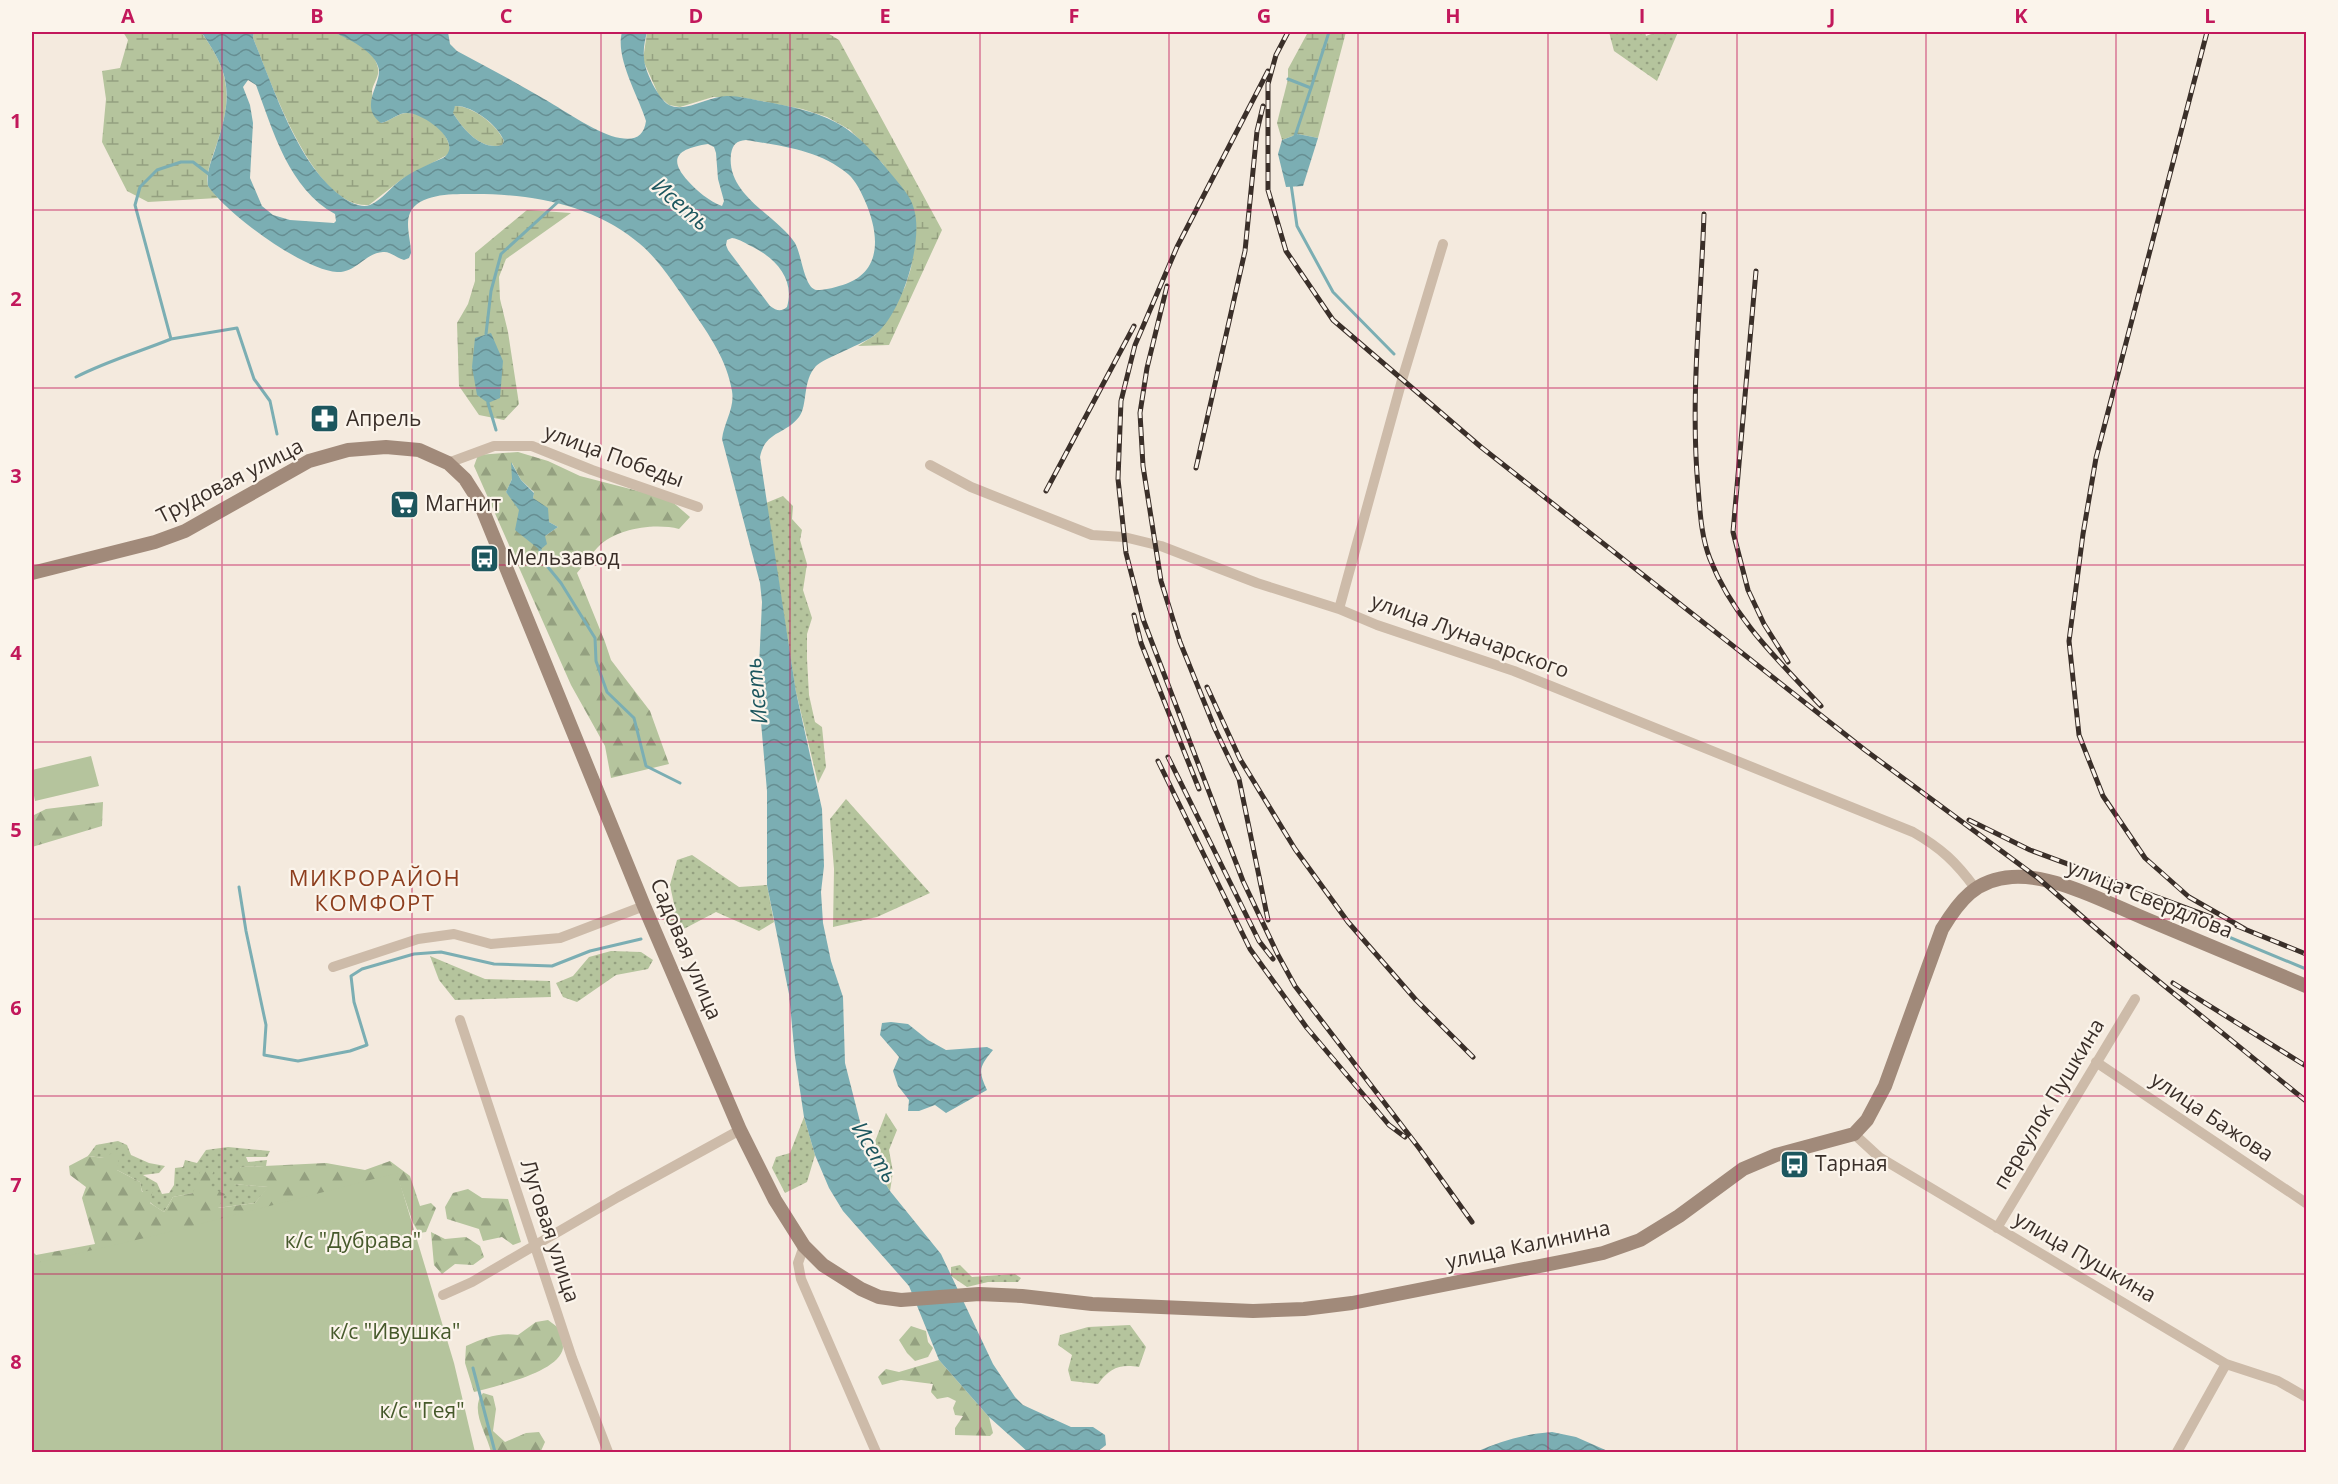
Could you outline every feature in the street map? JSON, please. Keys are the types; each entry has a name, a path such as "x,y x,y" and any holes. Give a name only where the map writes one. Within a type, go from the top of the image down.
{"main road":[{"name":"Трудовая улица","path":"32,573 155,542 185,531 309,461 348,450 386,447 419,450 448,463"},
{"name":"Садовая улица","path":"448,463 465,479 479,501 644,906 740,1130 775,1200 804,1246 823,1265 861,1289 879,1297 901,1300"},
{"name":"улица Свердлова","path":"1975,888 2011,877 2038,878 2082,892 2307,986"},
{"path":"1854,1134 1867,1120 1885,1086 1942,929 1956,906 1975,888"},
{"name":"улица Калинина","path":"901,1300 979,1294 1102,1304 1253,1311 1352,1303 1603,1253 1640,1240 1679,1216 1743,1169 1776,1155 1854,1134"}],"street":[{"path":"1339,609 1402,380 1443,244"},
{"name":"улица Победы","path":"448,463 494,446 532,446 592,470 698,507"},
{"name":"улица Луначарского","path":"930,465 971,487 1092,535 1124,537 1161,546 1257,583 1339,609 1377,625 1514,671 1913,832 1938,846 1957,864 1975,888"},
{"path":"333,967 418,939 453,934 491,944 560,938 644,906"},
{"name":"переулок Пушкина","path":"1997,1228 2134,999"},
{"name":"Луговая улица","path":"460,1020 572,1358 608,1452"},
{"name":"улица Бажова","path":"2096,1062 2307,1203"},
{"path":"443,1295 472,1282 740,1130"},
{"name":"улица Пушкина","path":"1854,1134 1879,1157 2226,1364 2278,1381 2307,1397"},
{"path":"804,1246 798,1263 801,1279 876,1452"},
{"path":"2177,1452 2226,1364"}],"green space":[{"path":"123,32 201,32 218,59 226,83 226,109 207,180 208,186 218,198 148,202 127,191 102,142 106,99 102,71 120,68 128,40"},
{"path":"254,32 332,32 360,45 372,55 378,68 372,91 381,123 404,113 423,117 443,133 449,147 449,154 402,179 369,205 349,201 330,187 312,165 297,139 271,83 253,38"},
{"path":"647,32 826,32 839,40 942,230 889,345 858,346 875,335 905,287 911,268 916,227 883,164 850,130 827,117 802,109 740,97 713,97 680,107 669,105 659,96 643,60"},
{"path":"1308,32 1346,32 1318,138 1298,134 1282,140 1277,123 1288,79 1288,69"},
{"path":"1609,32 1645,32 1646,36 1656,32 1678,32 1657,81 1614,51"},
{"path":"455,106 469,109 484,118 501,135 504,141 502,145 487,145 473,137 453,113 452,109"},
{"path":"527,210 571,213 506,259 499,277 500,299 508,332 519,404 504,420 479,415 459,386 457,323 468,304 475,281 475,253"},
{"path":"518,452 548,461 580,476 669,499 690,517 679,529 648,527 615,535 598,547 577,573 611,660 650,711 669,764 611,778 605,746 571,685 474,466 478,455","holes":["512,463 521,480 534,492 533,498 549,522 558,527 545,536 506,492 512,479"]},
{"path":"783,496 793,506 792,519 802,530 800,540 807,564 803,590 812,618 807,634 809,695 815,722 822,727 826,767 818,783 796,692 766,503"},
{"path":"91,756 99,786 35,801 32,770"},
{"path":"846,799 930,893 877,917 833,927 834,869 830,819"},
{"path":"103,802 102,826 32,847 32,816 46,809"},
{"path":"692,855 739,887 767,885 774,922 759,931 716,912 680,931 664,923 675,909 670,885 677,860"},
{"path":"611,951 641,952 653,960 648,969 616,975 577,1002 563,997 556,983 573,976 589,957"},
{"path":"430,956 485,979 550,981 551,997 455,1000 439,980"},
{"path":"886,1113 897,1130 889,1150 893,1172 890,1191 869,1157"},
{"path":"804,1117 815,1155 807,1182 785,1193 772,1168 776,1157 790,1153"},
{"path":"118,1141 127,1145 131,1155 149,1163 165,1166 159,1173 143,1175 157,1183 162,1194 169,1193 174,1185 175,1168 183,1167 185,1160 197,1163 206,1150 228,1147 270,1151 267,1157 246,1157 248,1162 267,1160 266,1166 241,1167 234,1184 269,1187 255,1203 217,1208 193,1193 173,1197 164,1212 148,1200 140,1182 117,1170 104,1158 88,1156 96,1145"},
{"path":"120,1148 117,1170 140,1182 142,1192 153,1189 150,1203 164,1212 173,1197 193,1193 201,1169 215,1167 208,1187 225,1194 218,1208 255,1203 268,1187 233,1184 231,1176 241,1167 326,1163 365,1170 390,1161 410,1176 420,1206 431,1203 436,1208 426,1232 419,1233 413,1223 397,1176 32,1277 32,1251 36,1255 95,1244 82,1198 86,1187 70,1175 69,1166 88,1156 104,1158"},
{"path":"397,1173 454,1363 475,1452 32,1452 32,1264 149,1237"},
{"path":"468,1189 482,1198 508,1199 521,1242 513,1245 502,1237 483,1241 479,1229 447,1219 445,1207 453,1193"},
{"path":"431,1232 445,1239 466,1237 480,1246 484,1257 473,1265 455,1264 442,1274 434,1265"},
{"path":"960,1265 972,1277 1015,1274 1021,1278 1018,1282 988,1282 967,1287 951,1276 951,1267"},
{"path":"548,1320 560,1329 563,1348 559,1357 550,1365 525,1377 474,1392 465,1363 466,1346 491,1336 518,1335 536,1322"},
{"path":"1130,1325 1146,1347 1139,1367 1116,1368 1098,1384 1071,1381 1068,1370 1072,1355 1058,1345 1060,1335 1088,1327"},
{"path":"911,1326 926,1331 928,1342 933,1348 928,1357 915,1361 899,1340"},
{"path":"939,1360 989,1417 993,1433 990,1436 955,1435 955,1428 963,1416 955,1415 953,1408 956,1401 948,1397 937,1399 931,1392 933,1384 901,1380 882,1385 878,1377 886,1369 899,1372"},
{"path":"483,1393 493,1396 496,1409 493,1431 505,1442 526,1433 539,1432 545,1442 541,1451 491,1452 478,1414 479,1399"}],"water":[{"name":"Исеть","path":"201,32 254,32 253,38 289,126 313,167 328,185 345,199 360,205 367,206 374,203 407,176 443,158 448,152 449,145 440,130 414,114 403,113 381,123 375,117 371,103 379,70 377,63 360,46 332,32 448,32 450,44 457,51 524,87 592,128 625,139 641,134 646,121 624,65 622,32 647,32 644,51 646,70 657,91 669,105 690,106 720,97 732,96 789,106 824,117 851,132 864,143 908,195 914,209 916,240 908,278 892,314 872,337 816,366 809,379 799,417 766,442 760,457 796,692 822,809 823,923 831,961 843,997 845,1063 869,1157 890,1191 941,1254 993,1364 1015,1397 1023,1405 1071,1427 1093,1427 1105,1435 1106,1445 1097,1452 1028,1452 989,1417 939,1360 909,1286 843,1211 829,1188 815,1155 804,1117 789,994 767,885 767,791 758,688 762,602 760,583 722,439 733,397 730,380 711,338 666,273 635,240 598,217 534,198 490,194 453,194 436,196 420,202 410,213 408,227 411,253 409,258 404,260 388,253 377,253 350,269 337,272 305,262 286,251 231,211 208,186 209,168 221,132 226,102 224,75","holes":["248,80 256,85 276,139 294,174 319,203 335,214 334,223 290,220 273,215 262,206 250,178 253,123 250,105 243,87","455,106 469,109 484,117 501,135 504,141 502,145 494,146 480,142 467,132 453,113","740,141 773,144 800,150 825,159 851,177 870,214 875,240 871,263 864,273 853,281 828,289 817,290 809,284 795,243 744,193 736,181 731,168 731,154 734,145","708,144 714,147 718,179 724,201 722,206 708,199 681,172 677,159 684,151","738,239 776,264 786,279 789,297 787,307 779,310 770,306 726,245 727,240"]},
{"path":"1298,134 1318,138 1303,186 1286,187 1278,154 1282,140"},
{"path":"491,333 503,361 500,398 488,403 477,395 472,367 475,338"},
{"path":"511,462 521,480 534,493 533,498 548,508 549,522 558,527 545,536 547,544 540,550 515,530 519,510 506,492 512,479"},
{"path":"882,1023 908,1024 928,1040 946,1050 987,1047 993,1050 981,1069 987,1090 946,1113 935,1105 919,1111 908,1111 909,1100 898,1086 893,1071 899,1057 880,1035"},
{"path":"1552,1432 1576,1437 1610,1452 1476,1452 1532,1434"}],"waterway":[{"path":"1288,79 1311,88 1329,32"},
{"path":"1294,139 1311,88"},
{"path":"210,175 193,162 181,162 157,170 140,187 135,205 171,339 237,328 254,379 270,401 277,434"},
{"path":"1291,184 1297,226 1333,292 1394,354"},
{"path":"486,334 491,291 501,254 559,201"},
{"path":"76,377 111,361 171,339"},
{"path":"488,403 496,430"},
{"path":"540,550 543,561 561,583 595,638 596,661 607,692 634,718 646,766 680,783"},
{"path":"239,887 266,1025 264,1055 298,1061 350,1051 367,1045 354,1002 351,976 362,969 414,954 441,952 494,964 552,966 590,951 641,939"},
{"path":"2200,925 2306,969"},
{"path":"473,1368 495,1452"}],"railway":[{"path":"1288,32 1276,55 1268,84 1268,190 1286,251 1333,320 1481,447 1865,750 2038,878 2124,953 2306,1101"},
{"path":"2207,32 2096,458 2069,641 2079,735 2103,796 2145,858 2189,897 2245,929"},
{"path":"1268,71 1177,247 1135,345 1121,401 1118,479 1126,553 1143,619 1243,881 1278,955 1295,986 1419,1148 1472,1222"},
{"path":"1196,468 1245,251 1257,131 1263,106"},
{"path":"1704,214 1695,419 1698,487 1705,541 1720,580 1744,620 1821,706"},
{"path":"1756,271 1733,532 1748,590 1764,624 1788,662"},
{"path":"1167,286 1147,368 1140,413 1143,466 1161,581 1180,642 1215,729 1239,779 1268,920"},
{"path":"1046,491 1134,326"},
{"path":"1134,615 1141,643 1199,789"},
{"path":"1207,687 1240,759 1295,849 1348,922 1416,1000 1473,1057"},
{"path":"1168,757 1259,941 1273,959"},
{"path":"1158,761 1250,949 1307,1028 1389,1125 1405,1137"},
{"path":"1969,820 2030,850 2211,917"},
{"path":"2237,926 2306,954"},
{"path":"2173,983 2306,1066"}],"place":[{"name":"Апрель","path":"325,419"},
{"name":"Магнит","path":"404,504"},
{"name":"Мельзавод","path":"485,558"},
{"name":"Тарная","path":"1794,1164"}],"district":[{"name":"МИКРОРАЙОН КОМФОРТ","path":"375,890"}],"park label":[{"name":"к/с \"Дубрава\"","path":"353,1241"},
{"name":"к/с \"Ивушка\"","path":"395,1332"},
{"name":"к/с \"Гея\"","path":"422,1411"}]}
